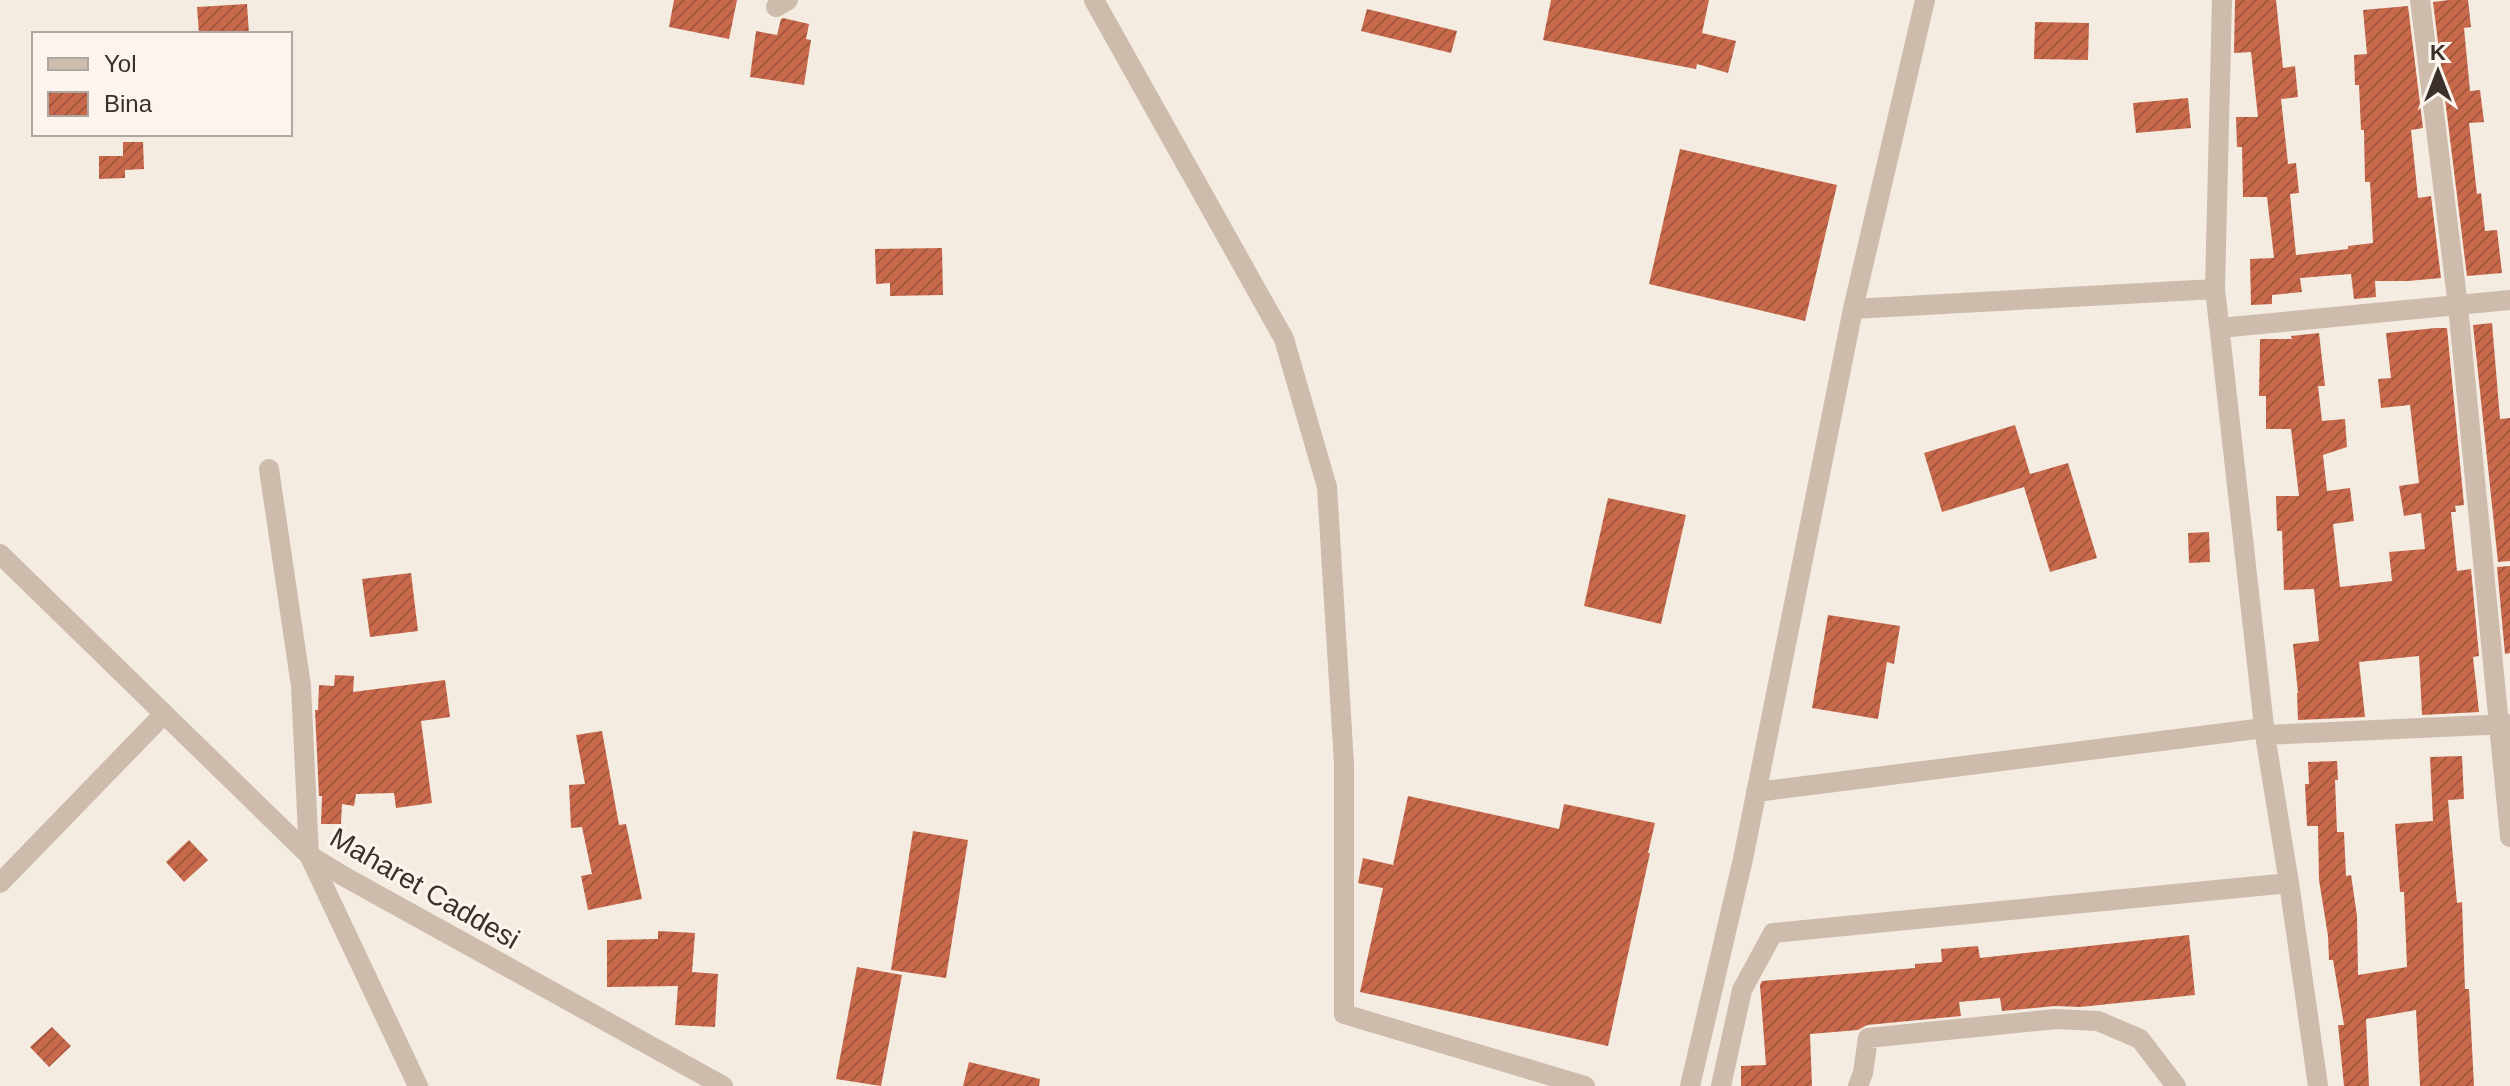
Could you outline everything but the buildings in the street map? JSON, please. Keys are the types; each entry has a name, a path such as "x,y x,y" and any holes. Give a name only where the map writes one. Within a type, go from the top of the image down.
{"street":[{"path":"1094,0 1284,339 1327,487 1344,764 1344,1014 1585,1086"},
{"path":"1690,1086 1743,859 1853,309 1925,0"},
{"path":"2222,0 2215,289 2264,731 2318,1086"},
{"path":"2420,0 2458,306 2504,725 2510,837"},
{"path":"1853,309 2215,289"},
{"path":"2220,328 2510,300"},
{"path":"269,469 301,686 309,855 418,1086"},
{"name":"Maharet Caddesi","path":"0,554 309,855 723,1086"},
{"path":"0,883 164,714"},
{"path":"1756,792 2264,731 2504,725"},
{"path":"1721,1086 1742,990 1773,933 2289,883"},
{"path":"1858,1086 1868,1038 2056,1019 2098,1021 2140,1039 2176,1086"}]}
